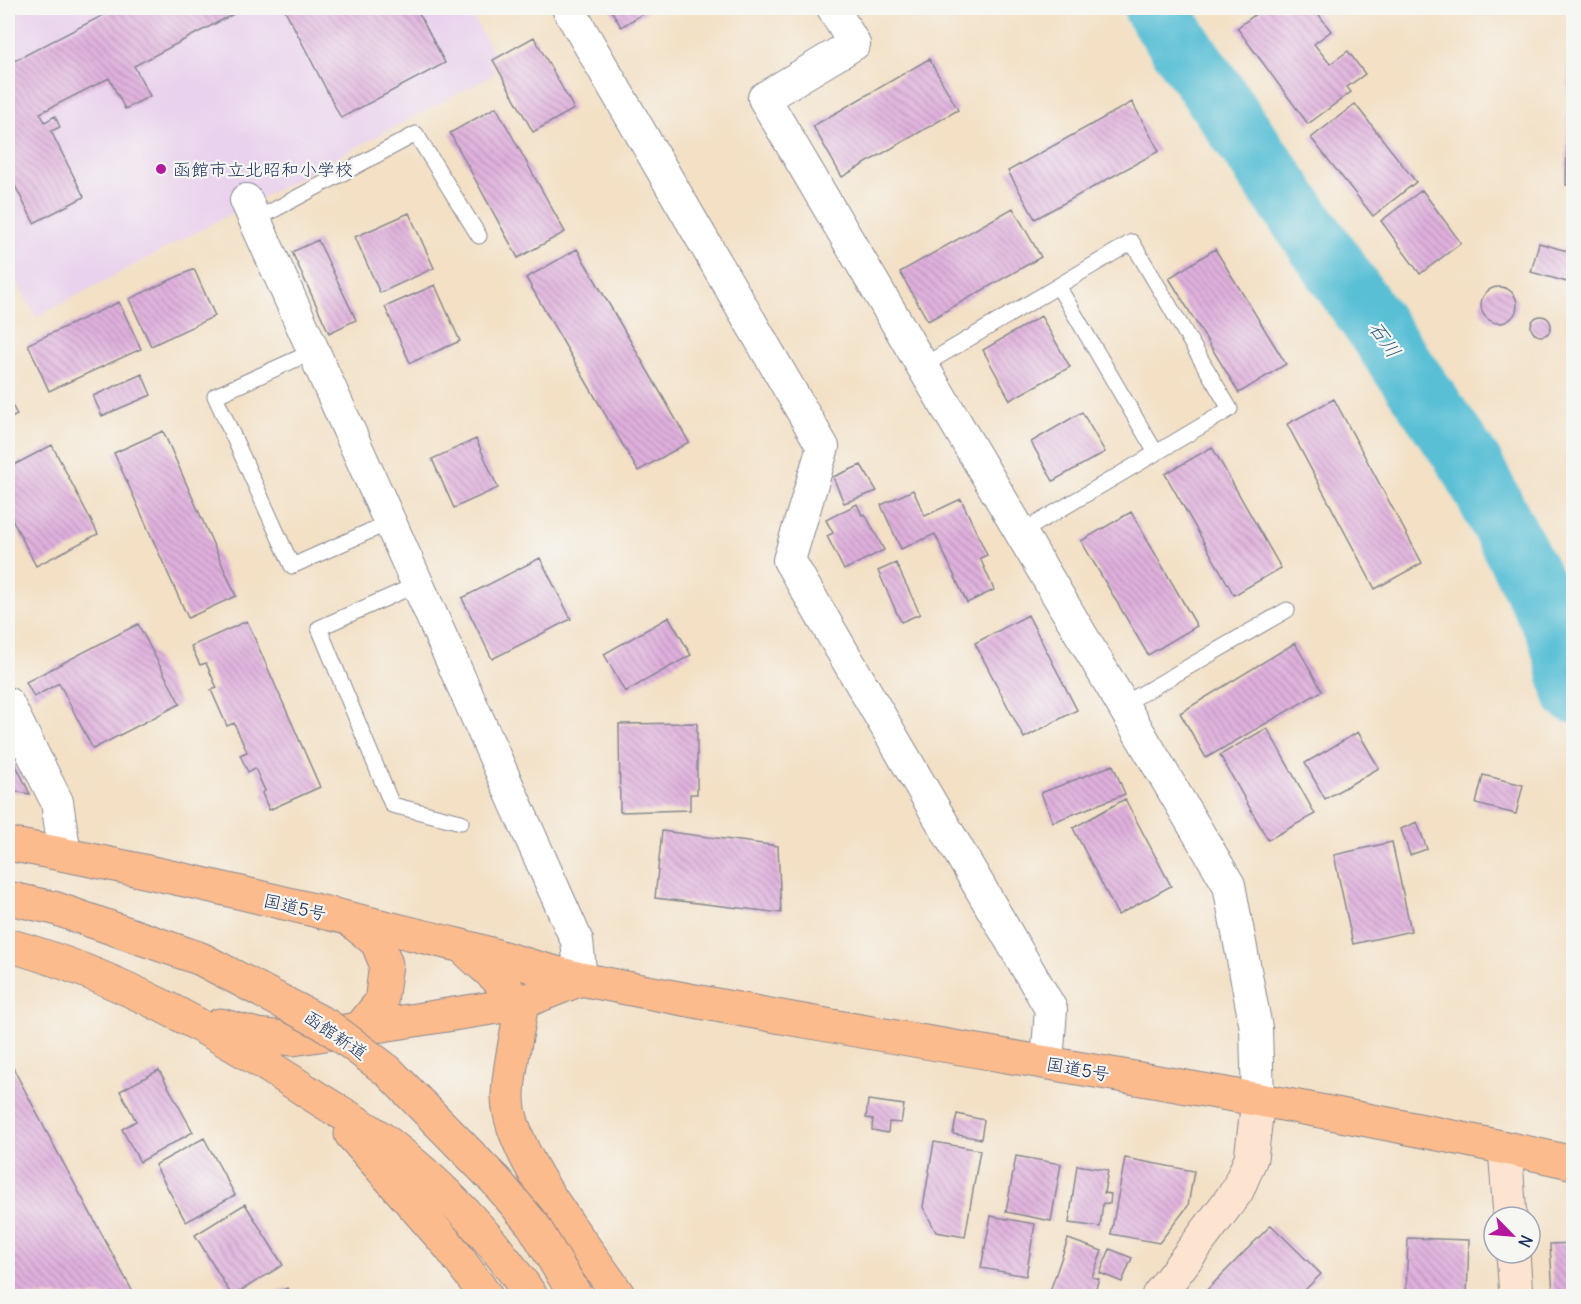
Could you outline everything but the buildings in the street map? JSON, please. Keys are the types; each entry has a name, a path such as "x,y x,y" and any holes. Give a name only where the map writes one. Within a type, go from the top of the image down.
{"highway":[{"name":"国道5号","path":"8,844 348,919 461,946 581,979 1258,1101 1574,1163"},
{"name":"函館新道","path":"8,898 54,908 201,959 328,1026 388,1071 496,1181 533,1225 576,1296"},
{"path":"348,919 377,942 386,964 381,1002 361,1027"},
{"path":"8,945 78,967 175,1012 268,1064 319,1100 387,1142 426,1174 488,1239 531,1296"},
{"path":"461,946 504,986 518,1004 520,1015 508,1098 513,1124 528,1164 619,1296"},
{"path":"175,1012 237,1030 293,1039 518,1004 581,979"},
{"path":"319,1100 450,1247 486,1296"}],"street":[{"path":"568,8 823,447 789,560 1051,1009 1047,1064"},
{"path":"833,8 854,44 764,98 924,365 1229,885 1256,1028 1258,1101 1251,1158 1237,1191 1158,1296"},
{"path":"251,210 577,940 581,979"},
{"path":"8,704 57,802 65,855"},
{"path":"1505,1148 1509,1205"},
{"path":"1514,1265 1516,1296"}],"lane":[{"path":"251,210 416,134 479,236"},
{"path":"924,365 1132,242 1230,409 1022,532"},
{"path":"1058,286 1156,453"},
{"path":"314,351 215,396 292,566 390,522"},
{"path":"418,584 319,628 392,805 460,822"},
{"path":"1124,704 1287,610"}],"shaded area":[{"name":"函館市立北昭和小学校","path":"8,8 468,8 495,56 489,60 495,74 36,317 8,265"}],"waterway":[{"name":"石川","path":"1155,8 1472,466 1559,634 1574,692"}],"place":[{"name":"函館市立北昭和小学校","path":"161,169"}]}
